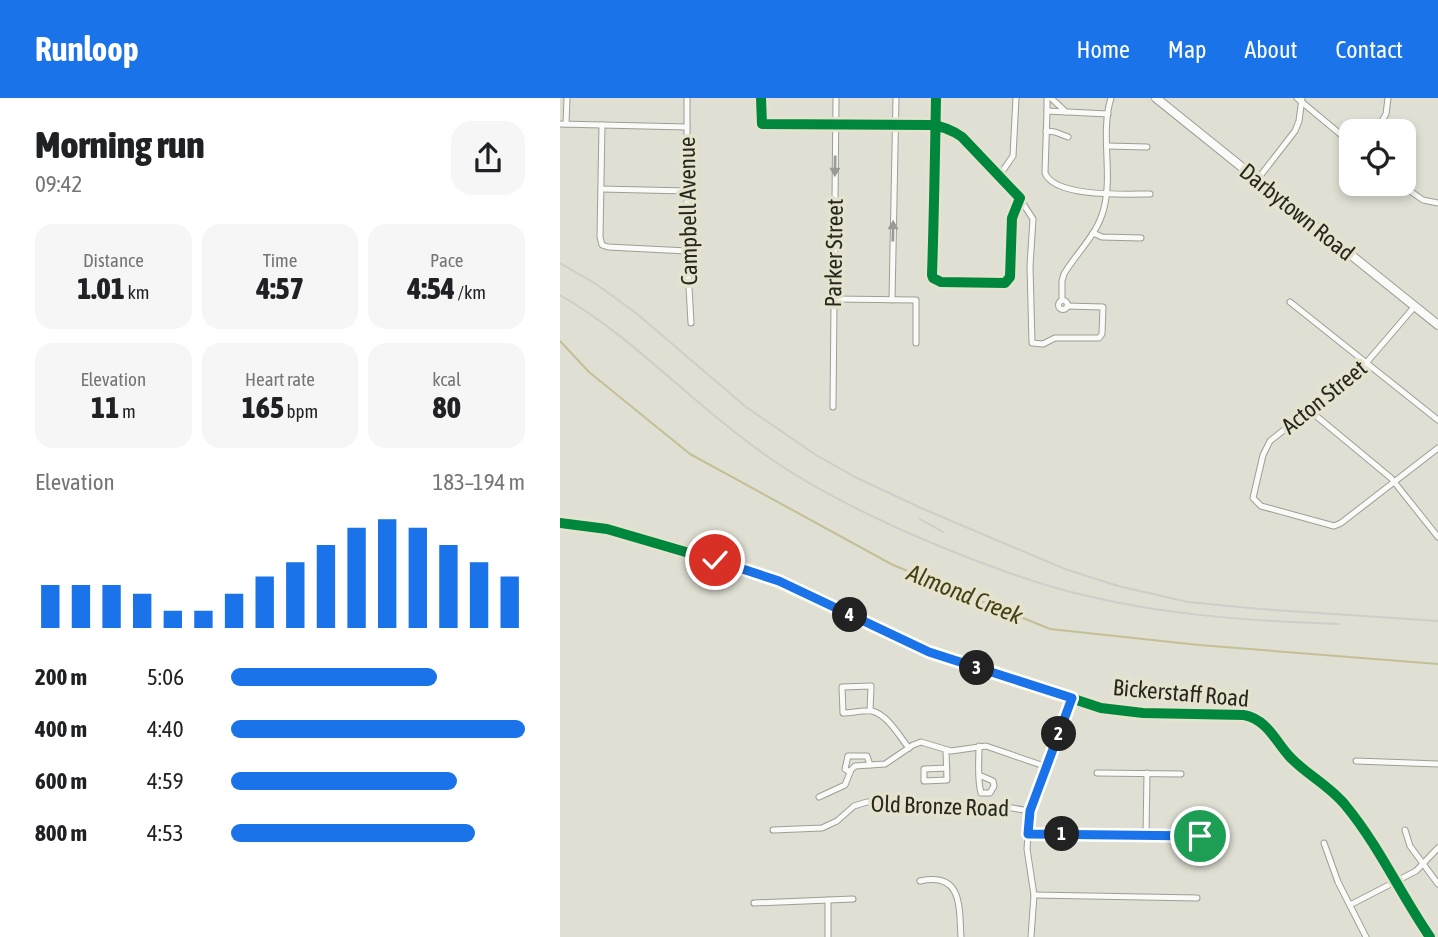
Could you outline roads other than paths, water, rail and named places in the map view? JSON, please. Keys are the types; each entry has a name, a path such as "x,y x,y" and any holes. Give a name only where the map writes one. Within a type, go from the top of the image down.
{"street":[{"path":"567,98 563,124 687,127"},
{"name":"Campbell Avenue","path":"687,98 687,251 691,323"},
{"path":"761,98 762,124 935,125 961,137 1020,199 1033,219 1030,290 1032,343 1043,344 1055,338 1099,338 1102,334 1103,307 1067,306 1064,309 1059,308 1058,303 1062,300 1064,274 1102,217 1106,193 1108,114 1111,98"},
{"name":"Parker Street","path":"833,407 836,98"},
{"path":"892,300 896,98"},
{"path":"936,98 934,279 941,282 1007,282 1010,277 1013,214 1020,199"},
{"path":"999,176 1013,156 1016,98"},
{"path":"1049,98 1045,173 1050,182 1058,186 1106,193 1150,194"},
{"path":"1049,98 1066,112"},
{"name":"Darbytown Road","path":"1156,98 1438,325"},
{"path":"1383,119 1388,98"},
{"path":"1257,180 1295,131 1299,121 1300,99"},
{"path":"1300,99 1339,133"},
{"path":"1047,111 1108,114"},
{"path":"602,125 602,245 687,251"},
{"path":"1046,131 1068,137"},
{"path":"1107,146 1147,147"},
{"path":"601,189 687,191"},
{"path":"1416,195 1437,203"},
{"path":"1093,233 1102,237 1141,238"},
{"path":"834,299 916,300 916,343"},
{"path":"1290,302 1438,420"},
{"name":"Acton Street","path":"1394,481 1334,526 1326,526 1261,506 1253,498 1268,445 1367,363 1415,306"},
{"path":"1309,410 1394,481 1438,537"},
{"path":"1394,481 1438,448"},
{"name":"Bickerstaff Road","path":"560,523 622,533 761,574 929,652 1072,698 1123,712 1244,715 1260,721 1293,761 1328,787 1348,808 1430,937"},
{"path":"870,711 871,686 842,687 843,713 870,711 890,724 909,748"},
{"path":"1031,937 1034,895 1028,860 1030,811 1072,698"},
{"path":"819,797 845,785 855,766 889,762 918,743 957,751 979,746 991,747 1046,767"},
{"path":"979,746 979,775"},
{"path":"946,750 947,768 947,780 925,781 924,769 947,768"},
{"path":"850,772 845,769 848,756 867,756 870,765"},
{"path":"1356,761 1438,764"},
{"path":"1097,773 1181,774"},
{"path":"1146,835 1147,774"},
{"name":"Old Bronze Road","path":"773,830 822,828 838,821 854,806 867,802 936,807 1006,807 1030,811"},
{"path":"1405,830 1410,846 1438,884"},
{"path":"1028,834 1200,836"},
{"path":"1324,843 1338,882 1366,937"},
{"path":"1350,905 1424,865 1438,848"},
{"path":"920,881 936,879 953,888 959,903 961,937"},
{"path":"1034,895 1197,898"},
{"path":"754,904 853,899"},
{"path":"828,900 828,937"}],"waterway":[{"name":"Almond Creek","path":"560,341 589,372 690,454 893,565 1050,629 1199,645 1438,664"}],"railway":[{"path":"560,263 596,284 636,313 746,407 816,455 921,508 1065,569 1118,586 1188,602 1438,621"},
{"path":"560,295 614,331 713,415 781,466 836,498 913,535 1020,577 1091,597 1197,615 1339,624"},
{"path":"920,519 943,532"}]}
